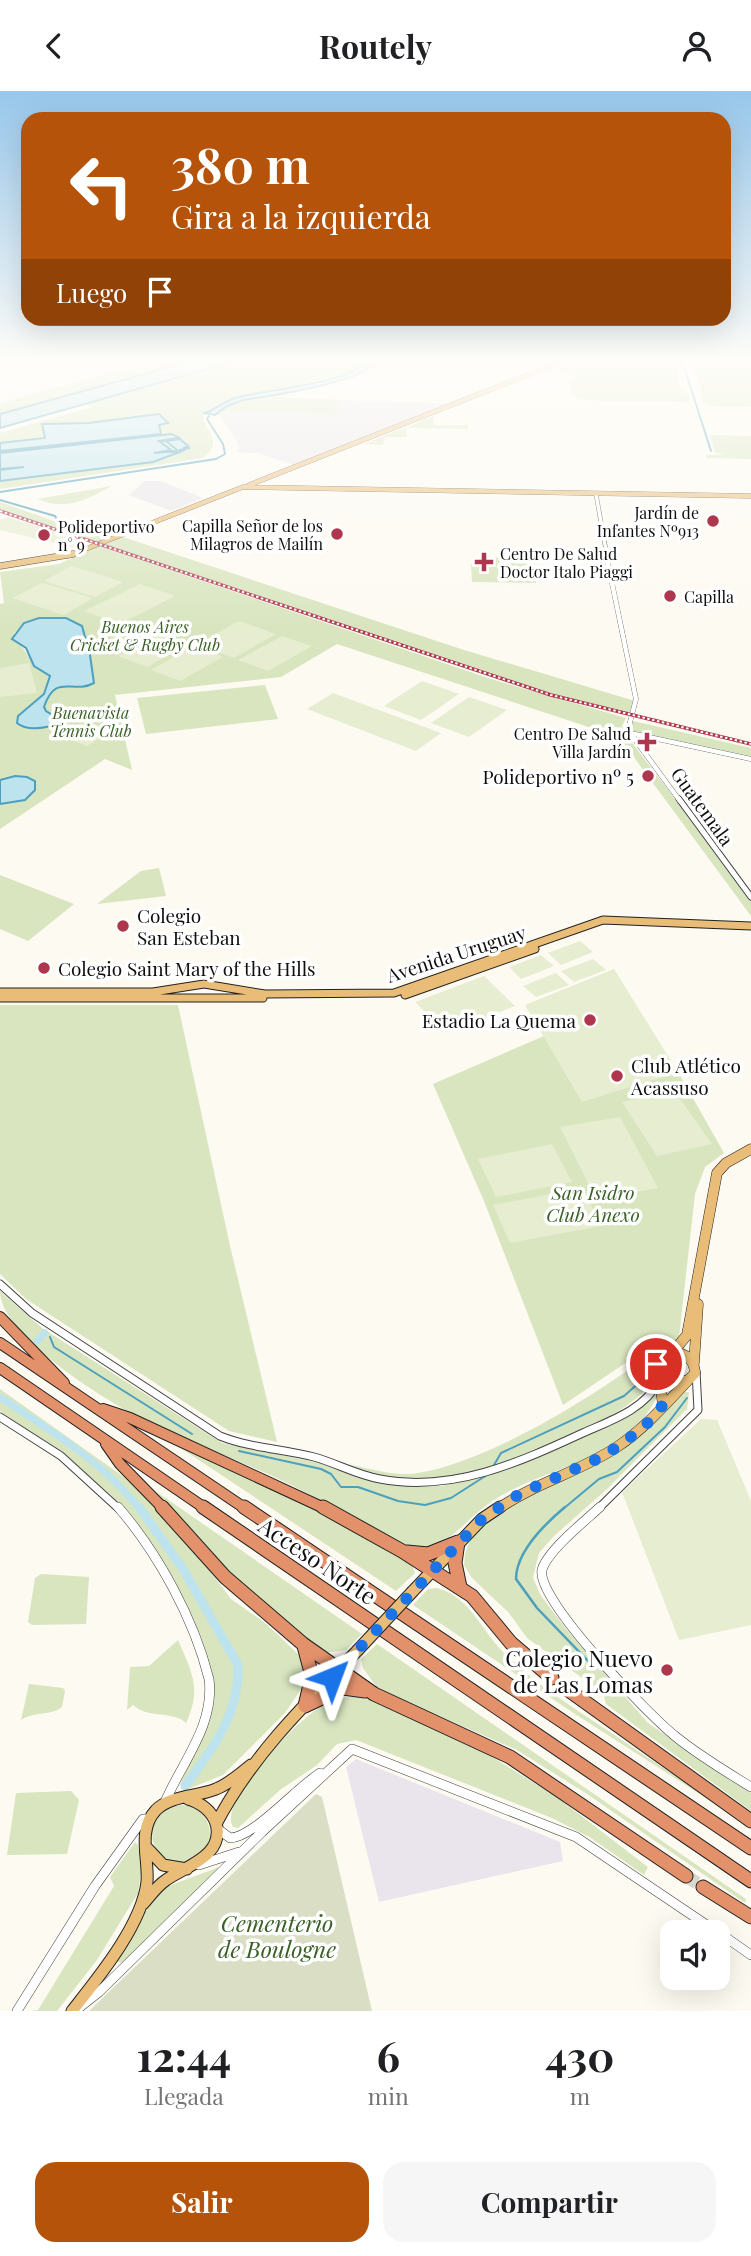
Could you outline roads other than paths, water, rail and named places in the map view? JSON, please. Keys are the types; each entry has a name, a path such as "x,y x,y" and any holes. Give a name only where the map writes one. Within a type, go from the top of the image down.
{"highway":[{"path":"0,1317 72,1392"},
{"name":"Acceso Norte","path":"0,1343 751,1848"},
{"name":"Acceso Norte","path":"0,1368 751,1881"},
{"path":"91,1405 130,1418 305,1497 402,1551 460,1587 479,1603 511,1643 552,1678"},
{"path":"103,1440 120,1464 188,1533 232,1584 303,1644 374,1694"},
{"path":"402,1551 428,1554 458,1542 455,1563 460,1587"},
{"path":"303,1644 311,1661 312,1675 305,1706"},
{"path":"305,1706 342,1688 355,1688 374,1694 510,1757 686,1876"},
{"path":"567,1689 751,1821"},
{"path":"704,1887 751,1917"}],"main road":[{"path":"116,537 336,452"},
{"path":"260,480 260,485 266,489"},
{"path":"243,487 255,492"},
{"path":"0,568 62,561 243,487 596,495"},
{"path":"227,495 255,492 751,497"},
{"name":"Avenida Uruguay","path":"0,992 153,992 212,984 265,994 394,993 603,920 751,928"},
{"name":"Avenida Uruguay","path":"0,998 390,998 436,985 606,924 751,928"},
{"path":"663,1405 657,1360 671,1352 687,1335 717,1173 726,1163 751,1149"},
{"path":"73,2011 93,1985 138,1909 155,1889 207,1857 212,1848 216,1826 231,1795 251,1765 458,1542 482,1519 521,1493 589,1464 617,1447 643,1428 688,1381 695,1365 702,1259"},
{"path":"671,1352 683,1353 695,1365"},
{"path":"659,1375 669,1381 688,1381"},
{"path":"138,1909 147,1882 146,1845 149,1819 164,1804 218,1789 251,1765"},
{"path":"187,1799 200,1803 209,1811 216,1826"},
{"path":"146,1845 154,1861 162,1867 191,1867"}],"street":[{"path":"596,495 636,702 628,726 630,733 751,759"},
{"name":"Guatemala","path":"630,733 751,897"},
{"path":"0,1284 32,1313 220,1436 314,1457 359,1473 402,1483 446,1483 518,1463 608,1422 647,1399 653,1394 659,1375"},
{"path":"695,1365 698,1410 552,1553 542,1569 541,1579 556,1606 639,1702 685,1743 751,1787"},
{"path":"0,1417 68,1464 125,1517 145,1542 189,1626 207,1671 210,1704 204,1723 164,1804"},
{"path":"73,2011 99,1992 348,1751 357,1750 565,1832 608,1856 700,1920"},
{"path":"216,1826 230,1838 243,1836 302,1784 334,1764"},
{"path":"17,2011 115,1856 143,1819 149,1819"},
{"path":"191,1867 234,1855 245,1849"},
{"path":"730,1941 751,1955"}],"water":[{"path":"181,452 153,462 0,481 0,470 24,467 0,469 0,453"},
{"path":"39,618 66,618 82,626 94,683 54,690 44,707 64,722 27,728 17,723 18,716 44,694 50,676 34,666 26,648 12,639 24,623"},
{"path":"15,776 35,781 35,790 25,800 0,804 0,780"}],"waterway":[{"path":"0,492 216,459 225,454 225,452"},
{"path":"0,500 55,516 58,521 109,539"},
{"path":"37,1341 45,1333"},
{"path":"50,1337 54,1347 192,1434"},
{"path":"494,1465 501,1453 624,1396 649,1374"},
{"path":"0,1397 93,1461 140,1509"},
{"path":"563,1509 599,1479 617,1472 665,1427 687,1398"},
{"path":"239,1451 321,1469 331,1474 341,1487 358,1487 398,1501 425,1505 451,1498 487,1475"},
{"path":"139,1507 183,1569 238,1665 234,1699 223,1730 185,1786"},
{"path":"565,1507 526,1549 517,1569 516,1579 537,1608 588,1661"}],"tunnel":[{"path":"686,1876 703,1887"}],"railway":[{"path":"0,511 551,695 751,744"}],"place":[{"name":"Jardín de Infantes Nº913","path":"713,521"},
{"name":"Capilla Señor de los Milagros de Mailín","path":"337,534"},
{"name":"Polideportivo n° 9","path":"44,535"},
{"name":"Centro De Salud Doctor Italo Piaggi","path":"484,562"},
{"name":"Capilla","path":"670,596"},
{"name":"Centro De Salud Villa Jardín","path":"647,742"},
{"name":"Polideportivo nº 5","path":"648,776"},
{"name":"Colegio San Esteban","path":"123,926"},
{"name":"Colegio Saint Mary of the Hills","path":"44,968"},
{"name":"Estadio La Quema","path":"590,1020"},
{"name":"Club Atlético Acassuso","path":"617,1076"},
{"name":"Colegio Nuevo de Las Lomas","path":"667,1670"}],"park label":[{"name":"Buenos Aires Cricket & Rugby Club","path":"145,635"},
{"name":"Buenavista Tennis Club","path":"91,721"},
{"name":"San Isidro Club Anexo","path":"593,1203"},
{"name":"Cementerio de Boulogne","path":"277,1935"}]}
